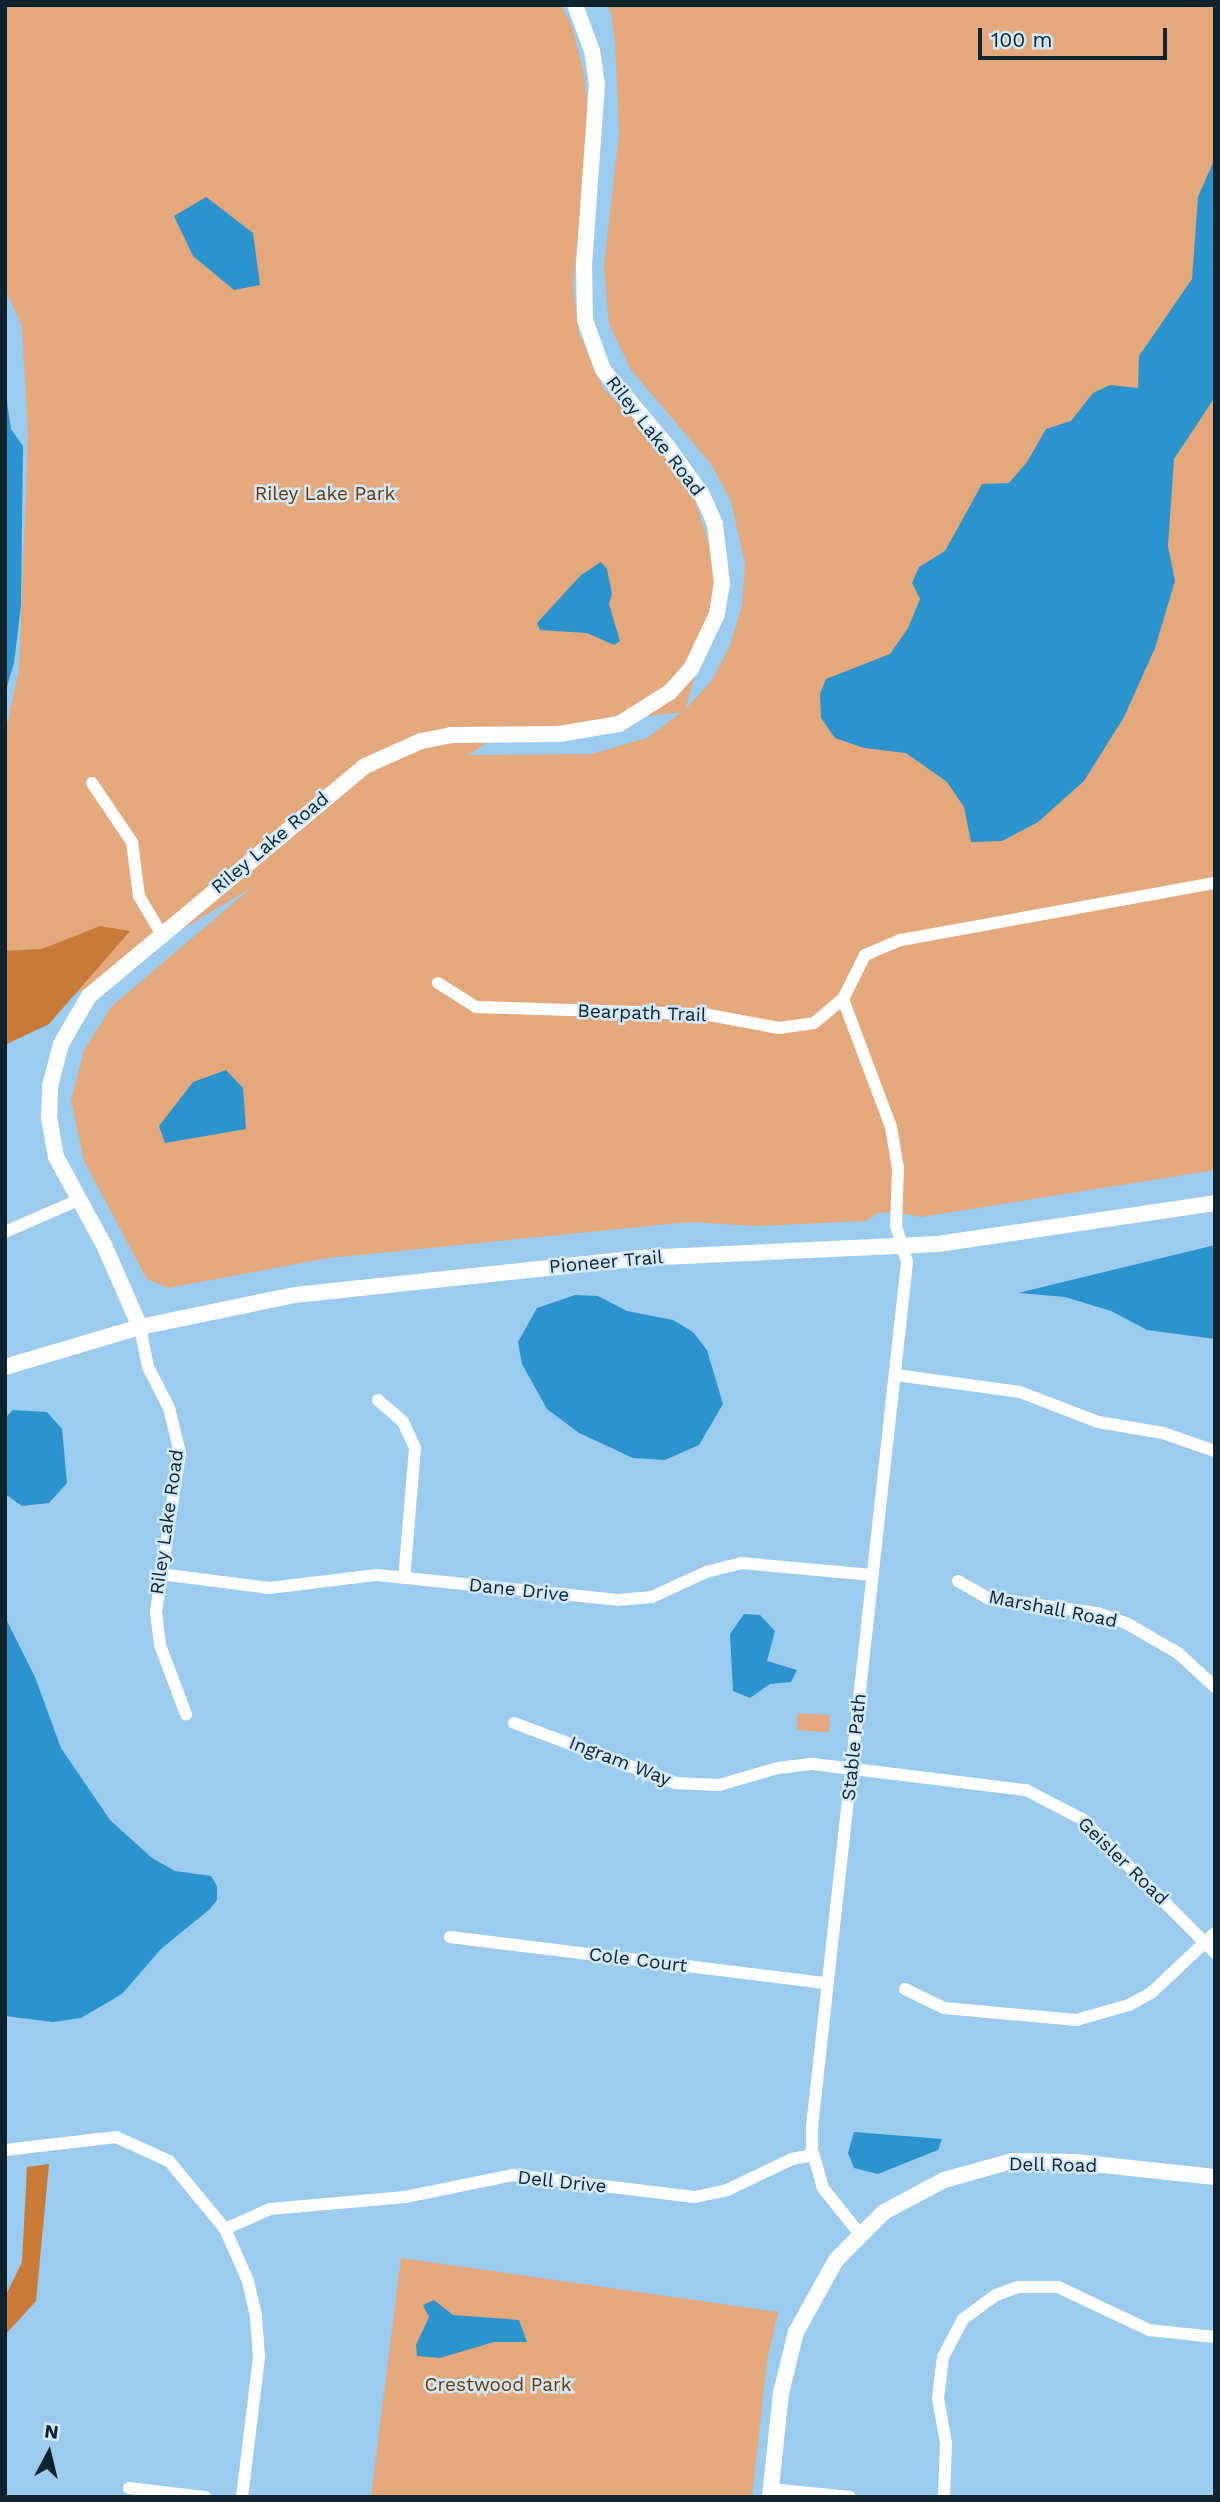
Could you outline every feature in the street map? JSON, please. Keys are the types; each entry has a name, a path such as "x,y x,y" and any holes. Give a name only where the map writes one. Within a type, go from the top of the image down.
{"street":[{"name":"Riley Lake Road","path":"187,1714 158,1637 160,1574 180,1453 169,1408 148,1367 140,1327 104,1245 76,1200 56,1157 49,1119 50,1086 61,1044 89,996 161,933 374,761 421,741 451,735 559,734 619,724 670,692 706,643 722,584 715,524 702,495 667,446 603,369 585,320 584,265 597,85 592,51 575,5"},
{"path":"92,783 132,842 139,895 161,933"},
{"name":"Bearpath Trail","path":"438,983 476,1007 704,1014 779,1028 814,1023 844,999 865,956 901,940 1215,883"},
{"path":"844,999 891,1127 898,1168 895,1212 902,1247"},
{"path":"5,1232 76,1200"},
{"name":"Pioneer Trail","path":"5,1367 140,1327 295,1295 573,1264 902,1247 1215,1203"},
{"name":"Stable Path","path":"859,2233 823,2188 813,2155 826,1983 896,1375 907,1262 902,1247"},
{"path":"896,1375 1020,1392 1098,1422 1163,1433 1215,1451"},
{"path":"378,1400 403,1422 415,1448 404,1578"},
{"name":"Dane Drive","path":"160,1574 269,1588 360,1574 618,1601 652,1597 706,1572 741,1563 872,1575"},
{"name":"Marshall Road","path":"958,1581 988,1598 1097,1613 1126,1623 1178,1653 1215,1687"},
{"name":"Ingram Way","path":"514,1723 675,1783 719,1785 796,1765 851,1769"},
{"name":"Geisler Road","path":"851,1769 1000,1785 1048,1798 1082,1819 1210,1938 1215,1952"},
{"name":"Cole Court","path":"450,1937 826,1983"},
{"path":"905,1989 944,2008 1076,2020 1129,2006 1152,1992 1210,1938"},
{"path":"5,2150 116,2137 169,2161 225,2229 248,2281 257,2330 258,2357 242,2497"},
{"name":"Dell Drive","path":"225,2229 270,2209 405,2196 513,2175 695,2197 727,2190 792,2159 813,2155"},
{"name":"Dell Road","path":"770,2493 781,2393 796,2332 821,2280 859,2233 911,2195 944,2180 1012,2161 1075,2162 1215,2177"},
{"path":"944,2497 946,2443 938,2377 950,2338 978,2305 1018,2287 1058,2287 1149,2330 1215,2337"},
{"path":"129,2488 205,2497"},
{"path":"770,2493 850,2497"}],"green space":[{"name":"Riley Lake Park","path":"5,5 561,5 573,29 584,75 589,120 573,287 579,333 603,388 685,470 722,584 685,710 712,680 730,646 742,605 745,564 731,501 711,464 631,370 609,324 604,266 619,134 615,41 611,12 606,5 1215,5 1215,1170 921,1217 895,1212 877,1213 866,1221 757,1226 690,1222 328,1258 168,1288 147,1279 84,1161 71,1100 84,1050 112,1006 252,887 5,1037 5,735 19,670 28,435 22,326 5,289","holes":["682,712 647,738 592,754 468,755 502,733"]},
{"path":"798,1713 830,1715 829,1732 797,1730"},
{"name":"Crestwood Park","path":"401,2258 778,2312 767,2361 752,2497 371,2497"}],"shaded area":[{"path":"100,926 130,931 49,1024 5,1045 5,951 42,949"},
{"path":"49,2164 36,2301 5,2335 5,2297 22,2262 27,2167"}],"water":[{"path":"1215,158 1215,397 1174,459 1168,546 1175,581 1155,648 1124,717 1084,781 1038,822 1002,841 971,842 964,807 947,782 906,753 864,748 835,738 821,718 820,694 826,679 890,654 908,628 920,599 912,583 919,567 945,551 982,484 1009,483 1027,462 1046,429 1071,421 1093,393 1110,385 1138,388 1139,356 1192,279 1198,197"},
{"path":"206,197 253,233 260,285 234,290 193,256 174,216"},
{"path":"5,388 11,429 23,446 21,605 14,663 5,693"},
{"path":"601,562 607,569 612,594 609,604 620,641 614,645 587,633 540,630 537,623 581,575"},
{"path":"226,1070 243,1088 246,1129 165,1143 159,1126 193,1082"},
{"path":"1215,1245 1215,1339 1147,1330 1111,1311 1065,1297 1018,1293"},
{"path":"575,1295 598,1296 627,1311 673,1320 693,1332 707,1350 723,1404 699,1445 665,1460 633,1458 579,1433 547,1409 522,1364 518,1342 537,1308"},
{"path":"13,1410 47,1412 62,1429 67,1483 49,1503 22,1506 5,1494 5,1418"},
{"path":"744,1614 760,1615 775,1631 767,1661 797,1670 791,1682 770,1684 750,1698 733,1691 730,1634"},
{"path":"5,1617 35,1677 61,1748 110,1820 152,1858 175,1871 211,1876 217,1886 217,1900 210,1909 161,1949 122,1994 81,2018 53,2022 5,2016"},
{"path":"854,2132 942,2139 938,2150 878,2174 854,2168 848,2153"},
{"path":"434,2300 453,2315 519,2320 527,2342 494,2342 440,2358 417,2356 416,2345 429,2317 423,2305"}]}
